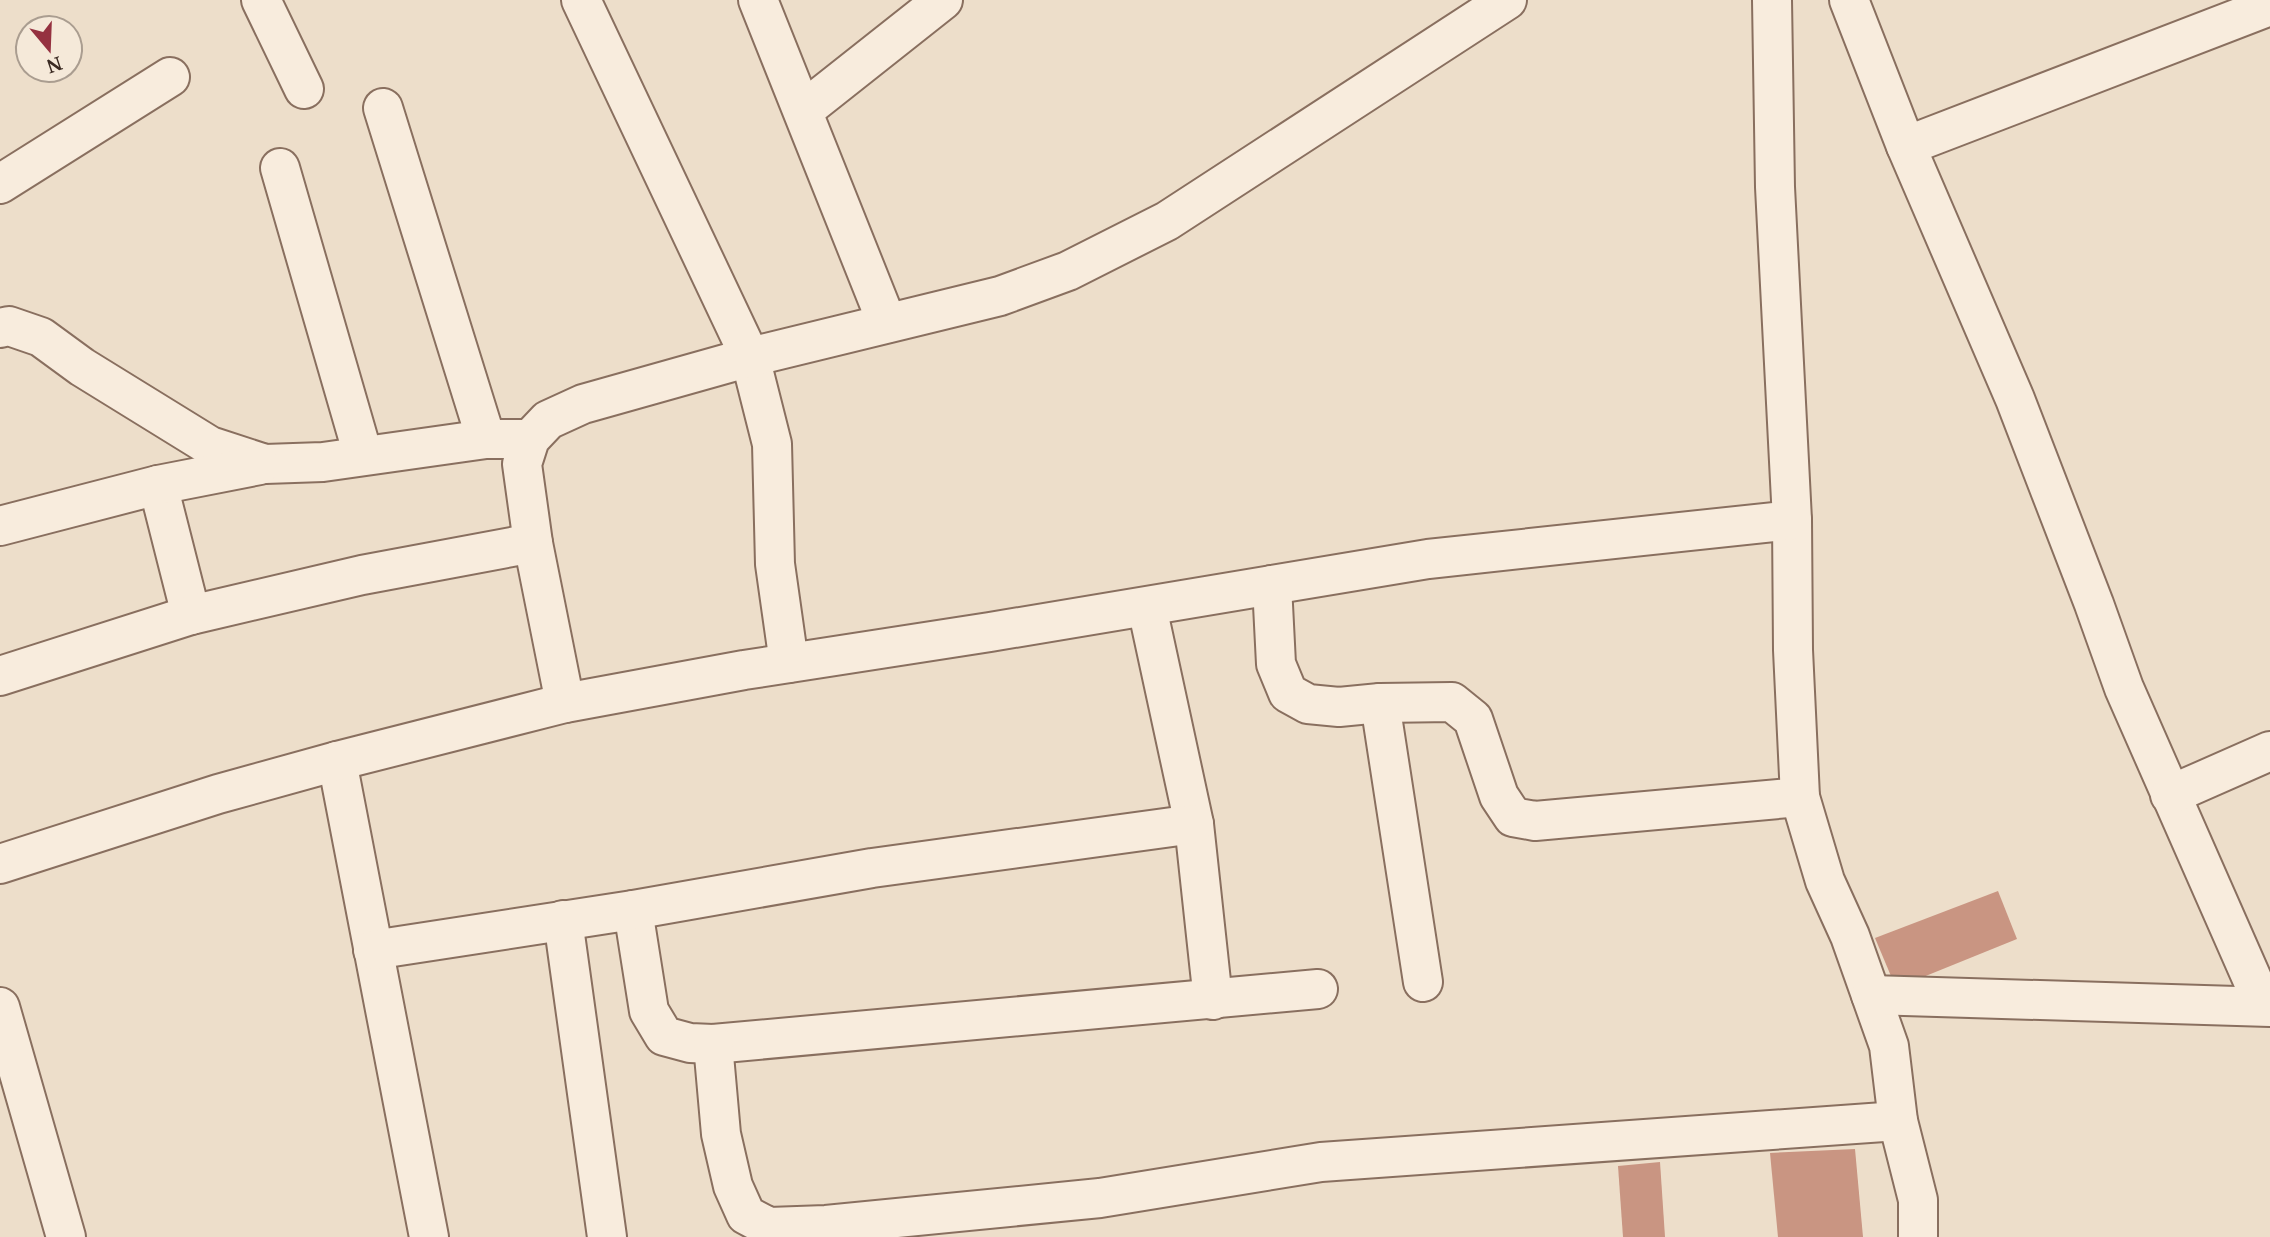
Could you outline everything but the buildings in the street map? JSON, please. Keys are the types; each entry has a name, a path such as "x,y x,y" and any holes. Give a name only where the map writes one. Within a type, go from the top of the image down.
{"street":[{"path":"261,0 304,89"},
{"path":"581,0 750,357 772,444 775,564 789,663"},
{"path":"758,0 887,323"},
{"path":"804,110 943,0"},
{"path":"565,703 533,543 522,464 530,439 548,420 583,404 750,357 1000,296 1068,271 1167,221 1507,0"},
{"path":"1772,0 1774,187 1792,520 1793,650 1800,797 1825,881 1850,936 1889,1046 1898,1121 1918,1200 1918,1237"},
{"path":"1849,0 1906,146 2015,399 2124,688 2170,796 2267,1007 1871,995"},
{"path":"1906,146 2218,12 2270,6"},
{"path":"0,184 170,76"},
{"path":"383,108 486,439"},
{"path":"280,168 363,455"},
{"path":"0,328 9,326 41,337 82,367 210,446 265,464"},
{"path":"0,526 158,485 265,464 323,462 486,439 530,439"},
{"path":"158,485 191,615"},
{"path":"0,864 143,817 337,761 565,703 789,663 1147,607 1428,559 1792,520"},
{"path":"0,676 191,615 362,575 533,543"},
{"path":"1272,585 1276,664 1288,693 1308,704 1339,707 1380,703 1452,702 1473,719 1499,796 1513,817 1535,821 1800,797"},
{"path":"1147,607 1194,824 1213,1000"},
{"path":"1380,703 1423,982"},
{"path":"2170,796 2270,751"},
{"path":"337,761 429,1237"},
{"path":"373,950 633,910 872,868 1194,824"},
{"path":"633,910 649,1011 664,1035 690,1043 713,1044 1318,989"},
{"path":"563,920 607,1237"},
{"path":"0,1007 66,1237"},
{"path":"713,1044 721,1134 733,1186 746,1214 769,1227 827,1231 1100,1198 1321,1162 1898,1121"}]}
